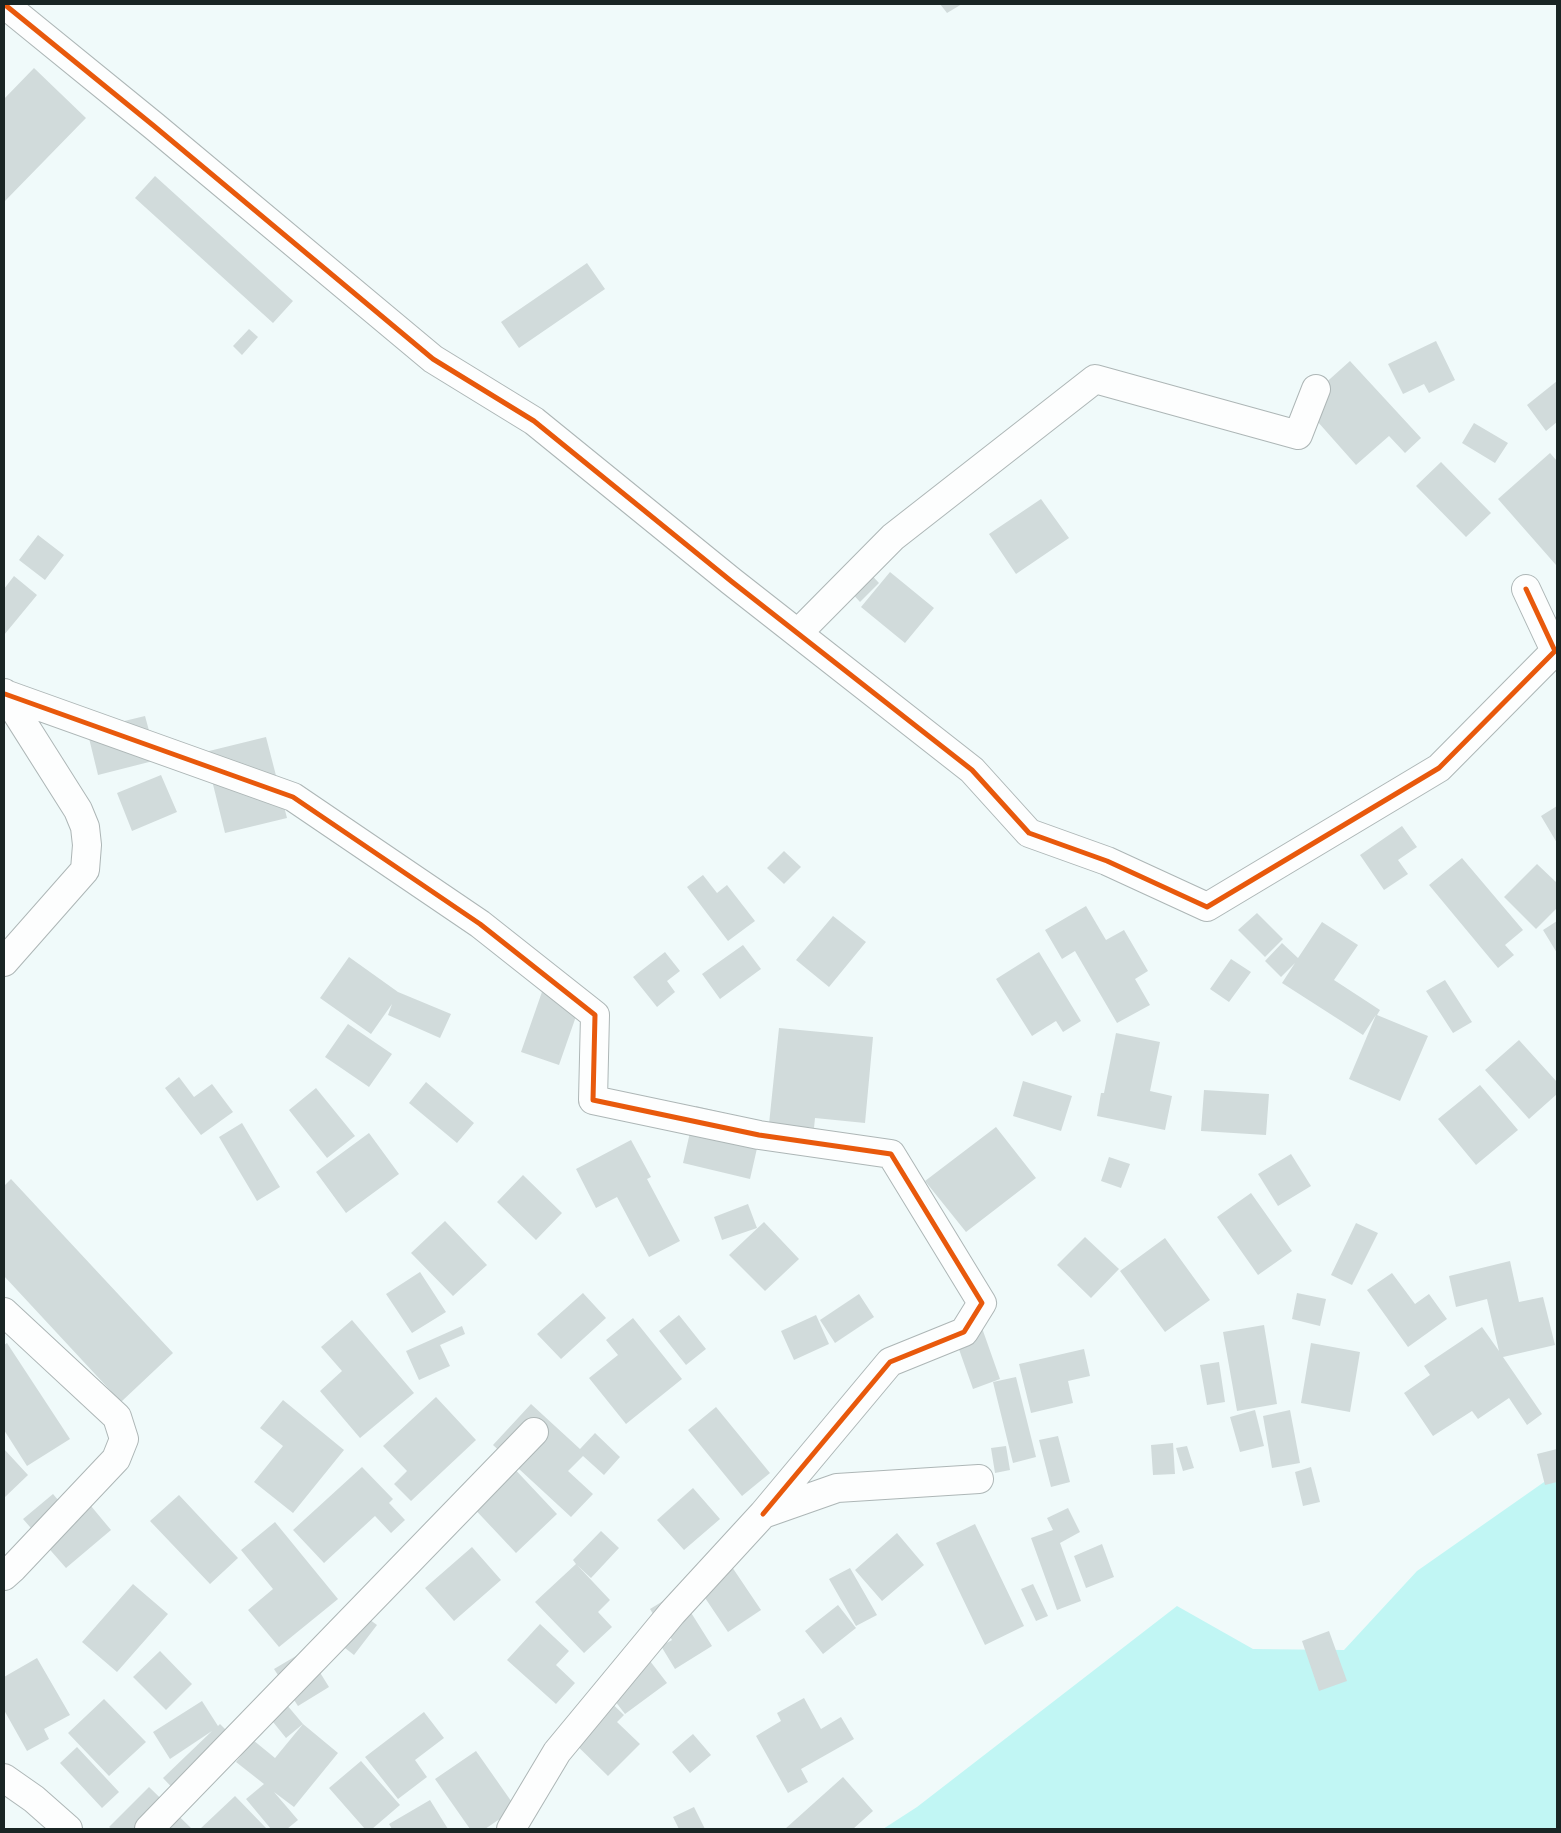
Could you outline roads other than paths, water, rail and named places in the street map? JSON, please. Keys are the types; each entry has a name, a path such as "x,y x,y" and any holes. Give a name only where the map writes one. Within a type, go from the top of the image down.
{"street":[{"path":"4,4 176,144 433,359 534,420 731,581 972,770 1029,833 1107,861 1207,907 1439,768 1555,651 1526,589"},
{"path":"798,633 893,537 1095,379 1298,435 1316,389"},
{"path":"4,962 85,870 88,845 85,827 78,810 5,694"},
{"path":"5,694 292,796 472,919 595,1015 593,1100 759,1135 891,1154 982,1303 964,1332 890,1362 763,1514 672,1612 556,1752 510,1829"},
{"path":"4,1312 117,1417 124,1439 116,1459 7,1568"},
{"path":"149,1829 534,1432"},
{"path":"763,1514 837,1488 979,1479"},
{"path":"4,1778 34,1799 68,1829"}]}
